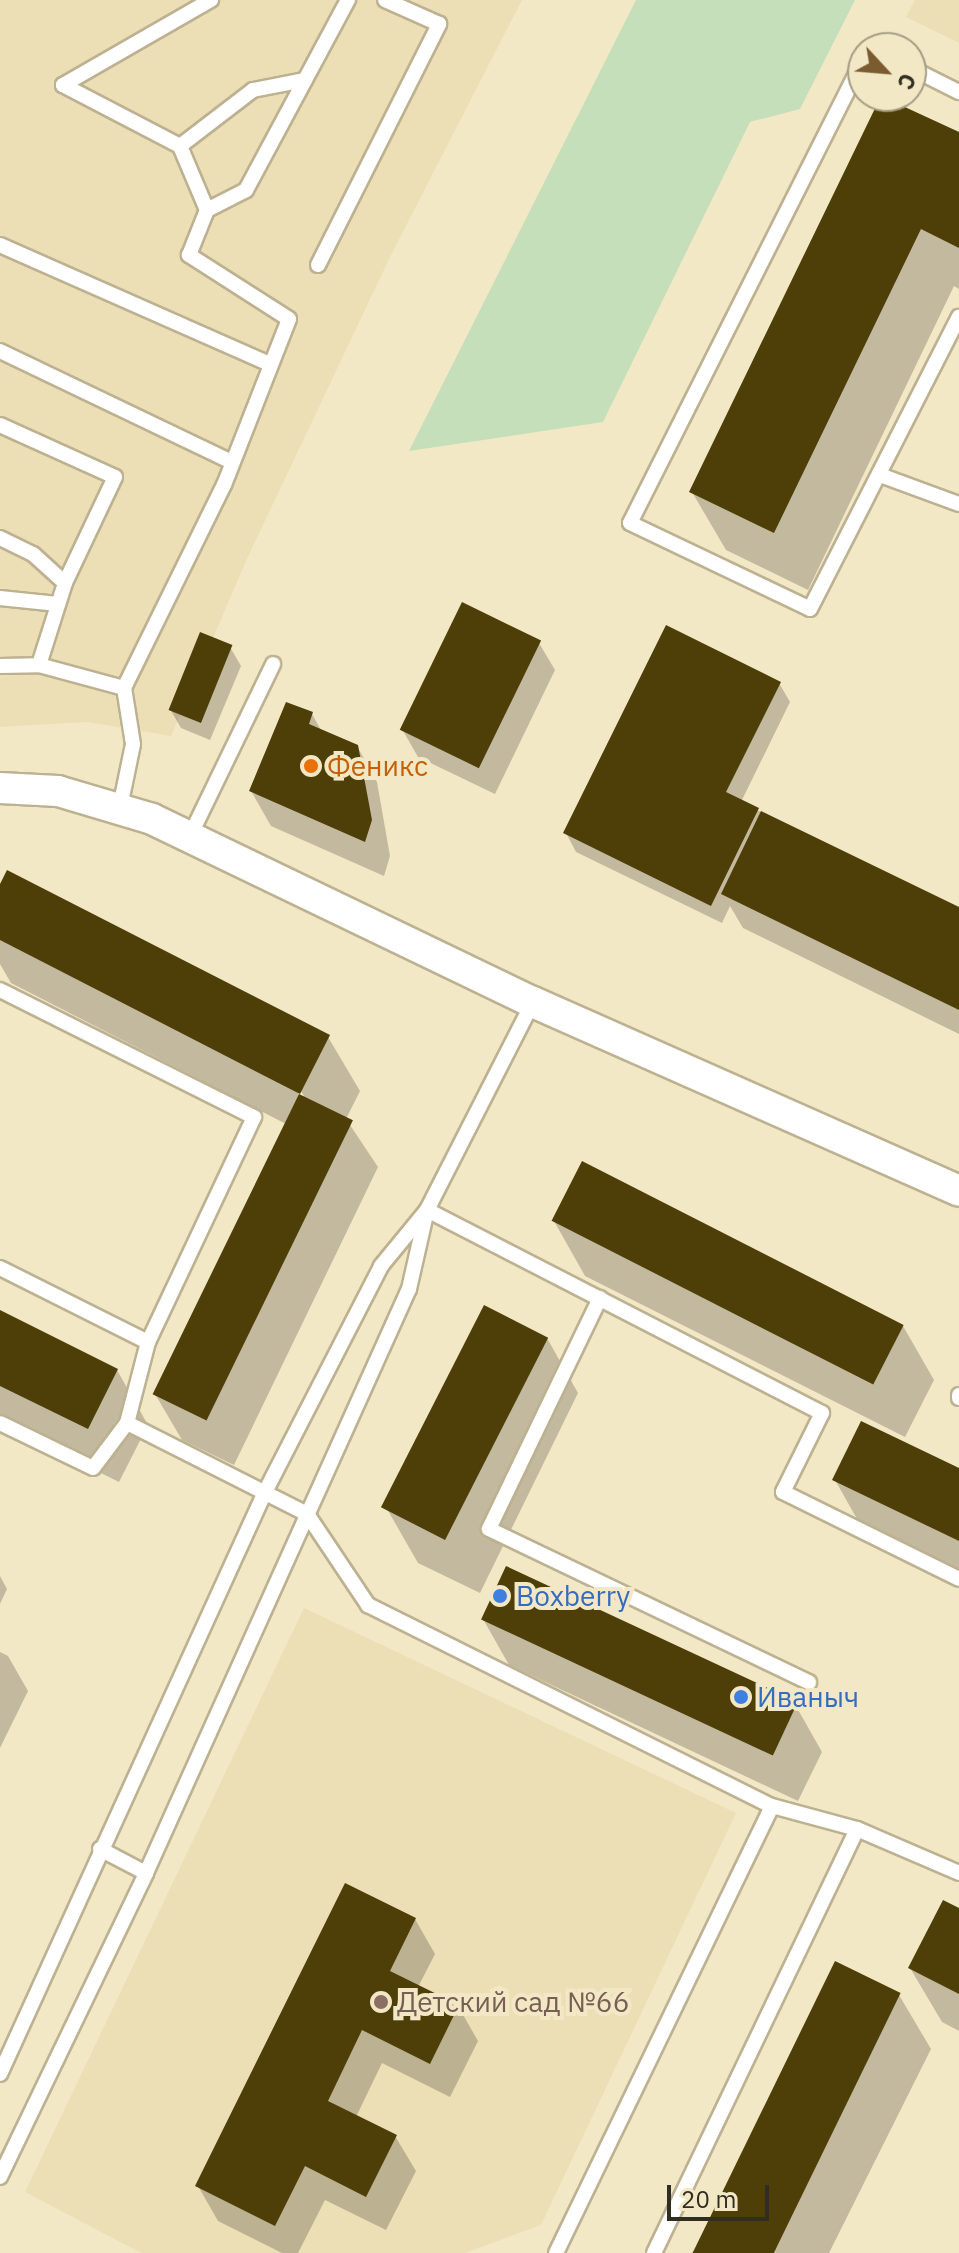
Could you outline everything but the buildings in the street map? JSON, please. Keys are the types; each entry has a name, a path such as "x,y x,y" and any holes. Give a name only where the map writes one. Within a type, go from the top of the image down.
{"street":[{"path":"0,788 58,791 120,807 190,836 533,1002 959,1191"}],"lane":[{"path":"207,210 180,146 63,85 211,0"},
{"path":"120,807 133,744 124,688 232,462 289,319 189,255 207,210 246,190 348,0"},
{"path":"318,265 439,24 385,0"},
{"path":"927,76 959,92"},
{"path":"180,146 253,90 305,80"},
{"path":"847,92 630,523 810,609 959,317"},
{"path":"0,245 270,364"},
{"path":"0,351 232,462"},
{"path":"0,425 115,477 65,583 39,665"},
{"path":"880,475 959,504"},
{"path":"0,538 33,554 65,583"},
{"path":"0,598 58,604"},
{"path":"190,836 273,664"},
{"path":"0,666 39,665 124,688"},
{"path":"0,990 254,1117 148,1342 127,1423 93,1468 0,1423"},
{"path":"0,2074 265,1492 381,1266 427,1210 533,1002"},
{"path":"427,1210 822,1413 783,1492 959,1579"},
{"path":"0,2177 146,1873 409,1289 427,1210"},
{"path":"0,1268 148,1342"},
{"path":"600,1298 489,1529 809,1682"},
{"path":"127,1423 307,1514 368,1605 772,1806 857,1829 959,1873"},
{"path":"556,2253 772,1806"},
{"path":"654,2253 857,1829"},
{"path":"100,1849 146,1873"}],"shaded area":[{"path":"0,0 522,0 390,257 246,561 171,736 87,722 0,727"},
{"path":"915,0 959,0 959,43 906,17"},
{"name":"Детский сад №66","path":"304,1608 736,1813 541,2225 465,2253 141,2253 25,2192"}],"green space":[{"path":"636,0 855,0 800,109 750,122 603,422 409,451"}],"place":[{"name":"Феникс","path":"311,766"},
{"name":"Boxberry","path":"500,1596"},
{"name":"Иваныч","path":"741,1697"},
{"name":"Детский сад №66","path":"381,2002"}]}
